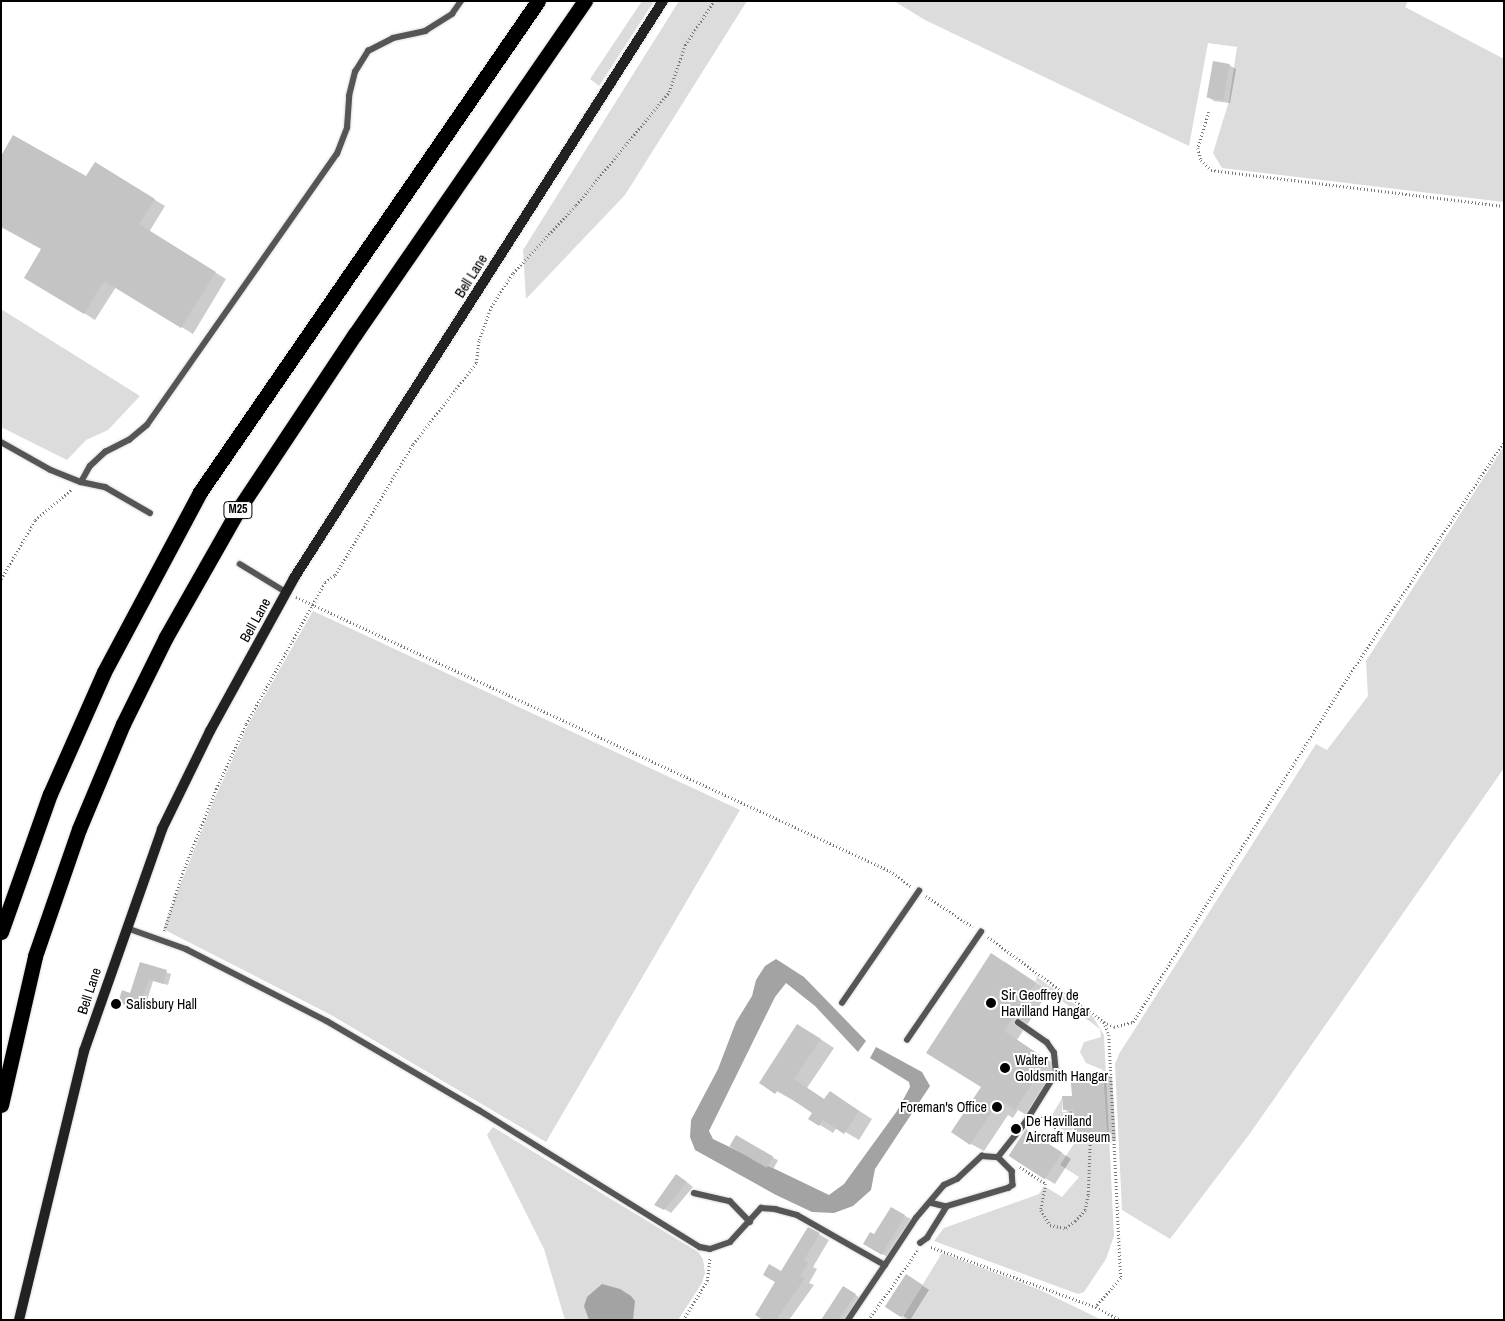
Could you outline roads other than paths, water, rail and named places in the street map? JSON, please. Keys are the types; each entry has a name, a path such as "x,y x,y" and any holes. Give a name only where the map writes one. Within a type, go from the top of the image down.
{"highway":[{"path":"1,932 50,794 104,672 200,492 538,1"},
{"name":"M25","path":"1,1105 34,956 76,838 123,724 166,637 238,510 355,334 585,1"}],"main road":[{"name":"Bell Lane","path":"19,1320 84,1051 125,927 162,829 210,731 286,592 663,1"}],"lane":[{"path":"81,482 90,466 105,452 129,440 147,425 337,154 347,128 349,96 355,72 368,51 393,38 425,31 452,14 461,1"},
{"path":"1,442 51,470 81,482 105,487 150,513"},
{"path":"240,564 286,592"},
{"path":"842,1003 919,891"},
{"path":"125,927 160,939 242,976 344,1030 496,1120 686,1241 710,1249 730,1242 762,1208 797,1215 885,1265"},
{"path":"906,1040 981,932"},
{"path":"998,1157 1032,1112 1056,1073 1057,1064 1047,1044 1018,1023"},
{"path":"848,1320 885,1265 930,1203 944,1185 957,1179 982,1156 998,1157 1012,1170 1013,1185 946,1207 930,1203"},
{"path":"694,1192 730,1201 750,1222"},
{"path":"920,1243 927,1238 946,1207"}],"place":[{"name":"Sir Geoffrey de Havilland Hangar","path":"991,1003"},
{"name":"Salisbury Hall","path":"116,1004"},
{"name":"Walter Goldsmith Hangar","path":"1005,1068"},
{"name":"Foreman's Office","path":"997,1107"},
{"name":"De Havilland Aircraft Museum","path":"1016,1129"}]}
